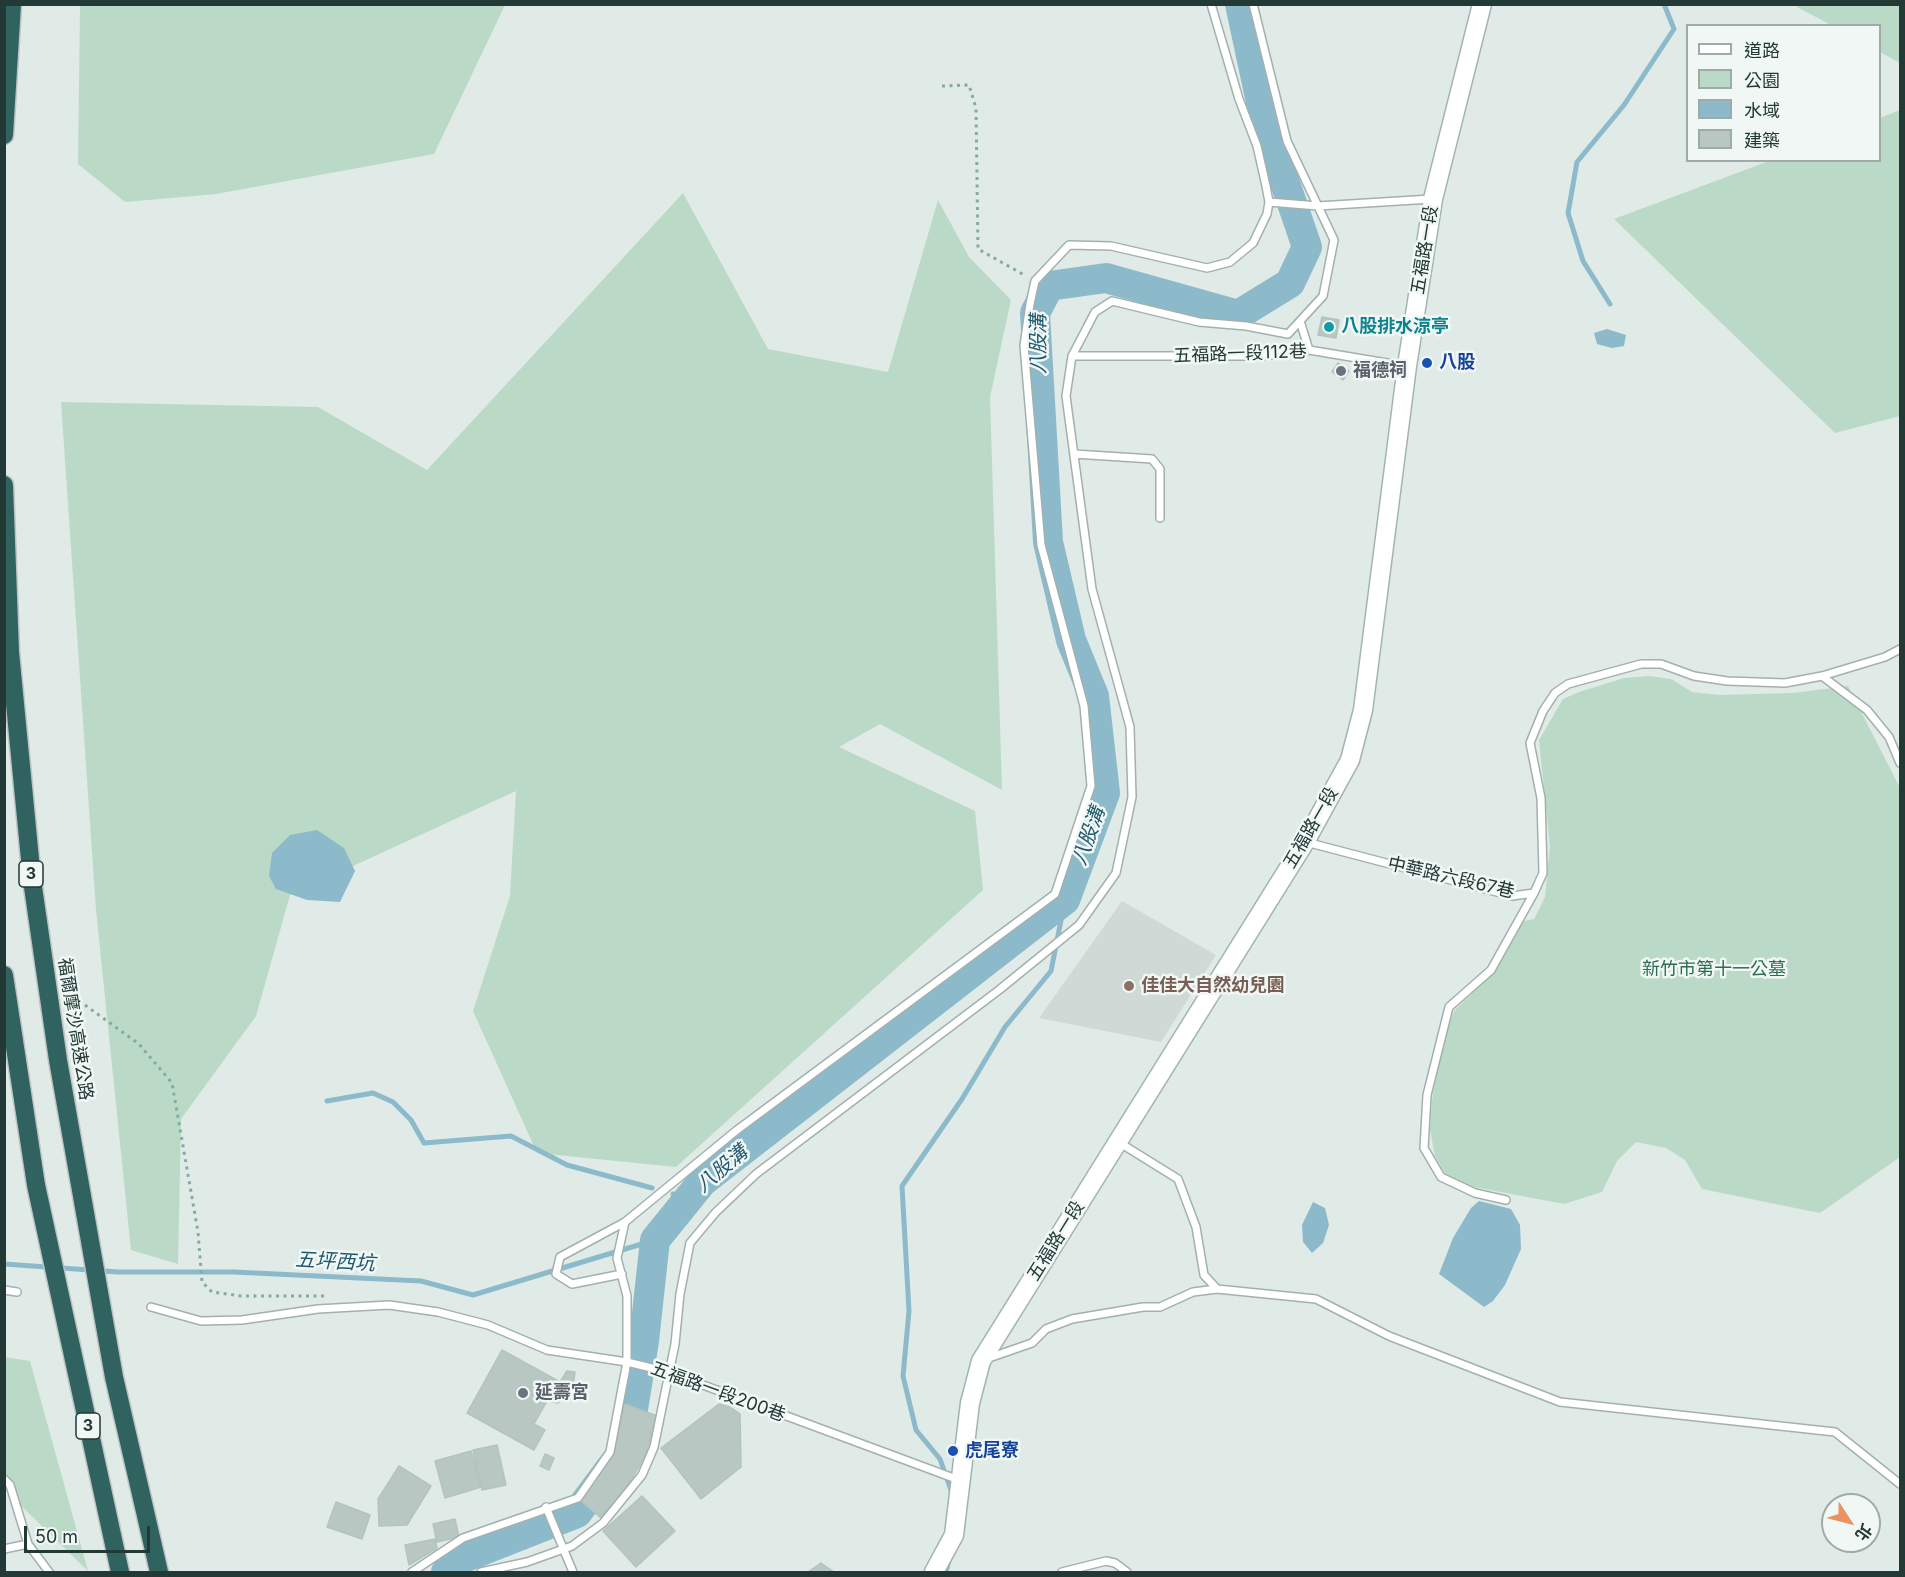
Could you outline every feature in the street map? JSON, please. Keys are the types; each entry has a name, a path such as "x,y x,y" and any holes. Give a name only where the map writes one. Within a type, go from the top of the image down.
{"highway":[{"path":"4,135 12,4"},
{"name":"福爾摩沙高速公路","path":"4,485 10,652 32,880 57,1060 114,1377 159,1572"},
{"name":"3","path":"4,975 36,1185 120,1572"}],"main road":[{"name":"五福路一段","path":"940,1570 954,1535 970,1403 981,1361 1305,842 1350,760 1363,710 1407,366 1433,199 1482,4"}],"lane":[{"path":"621,1274 572,1284 556,1274 560,1257 625,1222 737,1130 1055,894 1091,786 1084,706 1041,545 1024,346 1035,281 1069,244 1111,246 1207,268 1230,262 1253,243 1269,202 1257,146 1239,99 1211,4"},
{"path":"481,1572 527,1562 565,1548 603,1523 642,1476 654,1447 675,1344 680,1294 690,1243 716,1212 756,1174 1079,925 1116,873 1132,797 1130,727 1092,589 1066,396 1072,356 1095,312 1113,301 1199,322 1246,326 1288,334 1323,296 1334,240 1287,141 1252,4"},
{"path":"1269,202 1318,206 1433,199"},
{"path":"1300,321 1309,350"},
{"name":"五福路一段112巷","path":"1072,356 1250,356 1309,350 1407,366"},
{"path":"1074,454 1152,459 1160,469 1160,518"},
{"name":"中華路六段67巷","path":"1305,842 1512,896 1534,893 1543,873 1541,798 1530,743 1543,711 1555,693 1568,684 1641,664 1661,664 1694,676 1727,681 1785,683 1822,676 1885,657 1900,649"},
{"path":"1822,676 1867,710 1889,737 1900,763"},
{"path":"1506,1200 1475,1194 1441,1177 1424,1148 1427,1095 1449,1007 1491,970 1534,893"},
{"path":"1118,1141 1178,1179 1196,1227 1204,1275 1217,1289"},
{"path":"412,1572 463,1538 546,1507 578,1498 610,1452 627,1362 627,1296 617,1258 625,1222"},
{"path":"981,1361 1024,1347 1032,1343 1046,1329 1071,1319 1143,1307 1160,1307 1193,1292 1217,1289 1316,1299 1389,1336 1560,1402 1835,1432 1900,1484"},
{"path":"4,1290 17,1292"},
{"name":"五福路一段200巷","path":"151,1307 201,1321 242,1320 318,1309 389,1305 438,1312 488,1324 547,1350 627,1362 668,1372 962,1481"},
{"path":"4,1479 10,1485 28,1544 49,1572"},
{"path":"546,1507 565,1548 573,1572"},
{"path":"4,1549 28,1544"},
{"path":"1062,1572 1106,1562 1115,1563 1127,1572"}],"path":[{"path":"942,86 969,85 976,108 978,249 1035,281"},
{"path":"85,1005 139,1044 172,1083 198,1232 202,1282 212,1292 241,1296 320,1295 330,1298"}],"shaded area":[{"name":"佳佳大自然幼兒園","path":"1122,901 1216,955 1161,1042 1039,1018"}],"green space":[{"path":"80,4 505,5 434,154 216,194 125,202 78,164"},
{"path":"1798,5 1900,5 1900,63 1881,53 1881,24 1829,24 1797,7"},
{"path":"1900,110 1900,416 1835,433 1614,219 1766,162 1881,162 1881,118"},
{"path":"683,193 768,349 888,372 938,200 969,257 1011,300 990,397 1002,790 880,724 839,747 975,811 983,890 676,1167 537,1153 473,1011 510,896 516,791 290,895 256,1016 181,1119 178,1264 131,1250 96,910 61,402 318,407 427,470"},
{"name":"新竹市第十一公墓","path":"1649,676 1671,679 1692,692 1719,695 1793,693 1848,686 1900,788 1900,1157 1820,1213 1702,1189 1685,1160 1666,1148 1636,1142 1617,1161 1602,1192 1564,1204 1469,1186 1446,1175 1435,1156 1430,1130 1432,1101 1439,1054 1454,1011 1493,973 1524,921 1534,919 1545,897 1550,846 1539,740 1563,699 1624,678"},
{"path":"4,1357 30,1361 88,1571 5,1490"}],"water":[{"path":"1607,329 1626,335 1624,346 1612,348 1597,344 1594,333"},
{"path":"317,830 344,848 355,871 340,902 307,900 276,889 269,876 272,853 290,835"},
{"path":"1479,1201 1511,1209 1520,1225 1521,1249 1505,1285 1493,1301 1484,1307 1439,1274 1453,1238 1471,1208"},
{"path":"1313,1202 1325,1208 1329,1225 1323,1243 1312,1253 1303,1242 1302,1225"}],"building":[{"name":"八股排水涼亭","path":"1322,317 1339,320 1336,338 1318,335"},
{"name":"福德祠","path":"1338,363 1349,371 1343,380 1332,372"},
{"name":"延壽宮","path":"502,1350 560,1382 567,1371 575,1372 573,1386 558,1403 547,1401 534,1424 545,1430 534,1450 467,1413"},
{"path":"625,1404 657,1416 645,1456 629,1484 601,1518 580,1500 613,1453"},
{"path":"719,1404 730,1407 740,1414 741,1467 701,1499 661,1448"},
{"path":"497,1445 506,1485 482,1490 473,1450"},
{"path":"471,1451 481,1487 445,1498 435,1461"},
{"path":"545,1454 554,1458 549,1470 540,1466"},
{"path":"399,1466 431,1486 407,1525 379,1526 378,1499"},
{"path":"642,1496 675,1531 636,1567 603,1531"},
{"path":"336,1502 370,1515 362,1539 327,1527"},
{"path":"455,1519 459,1537 437,1542 433,1524"},
{"path":"435,1539 437,1548 409,1565 405,1545"},
{"path":"821,1563 834,1572 808,1572"}],"waterway":[{"name":"八股溝","path":"446,1572 458,1560 577,1513 627,1446 644,1341 655,1240 702,1182 1065,900 1105,793 1094,696 1071,640 1048,542 1035,313 1049,286 1106,278 1238,315 1290,283 1307,247 1267,130 1240,4"},
{"path":"1610,304 1583,261 1568,213 1577,162 1624,105 1674,29 1664,4"},
{"path":"953,1496 940,1459 916,1430 903,1376 909,1311 902,1186 962,1099 1005,1027 1051,971 1065,900"},
{"path":"327,1101 373,1093 393,1102 411,1120 424,1143 511,1136 567,1165 652,1188"},
{"path":"673,1194 690,1197"},
{"name":"五坪西坑","path":"4,1264 118,1272 234,1272 421,1281 473,1295 655,1240"},
{"path":"946,1572 949,1560"}],"place":[{"name":"八股排水涼亭","path":"1329,327"},
{"name":"八股","path":"1427,363"},
{"name":"福德祠","path":"1341,371"},
{"name":"佳佳大自然幼兒園","path":"1129,986"},
{"name":"延壽宮","path":"523,1393"},
{"name":"虎尾寮","path":"953,1451"}]}
